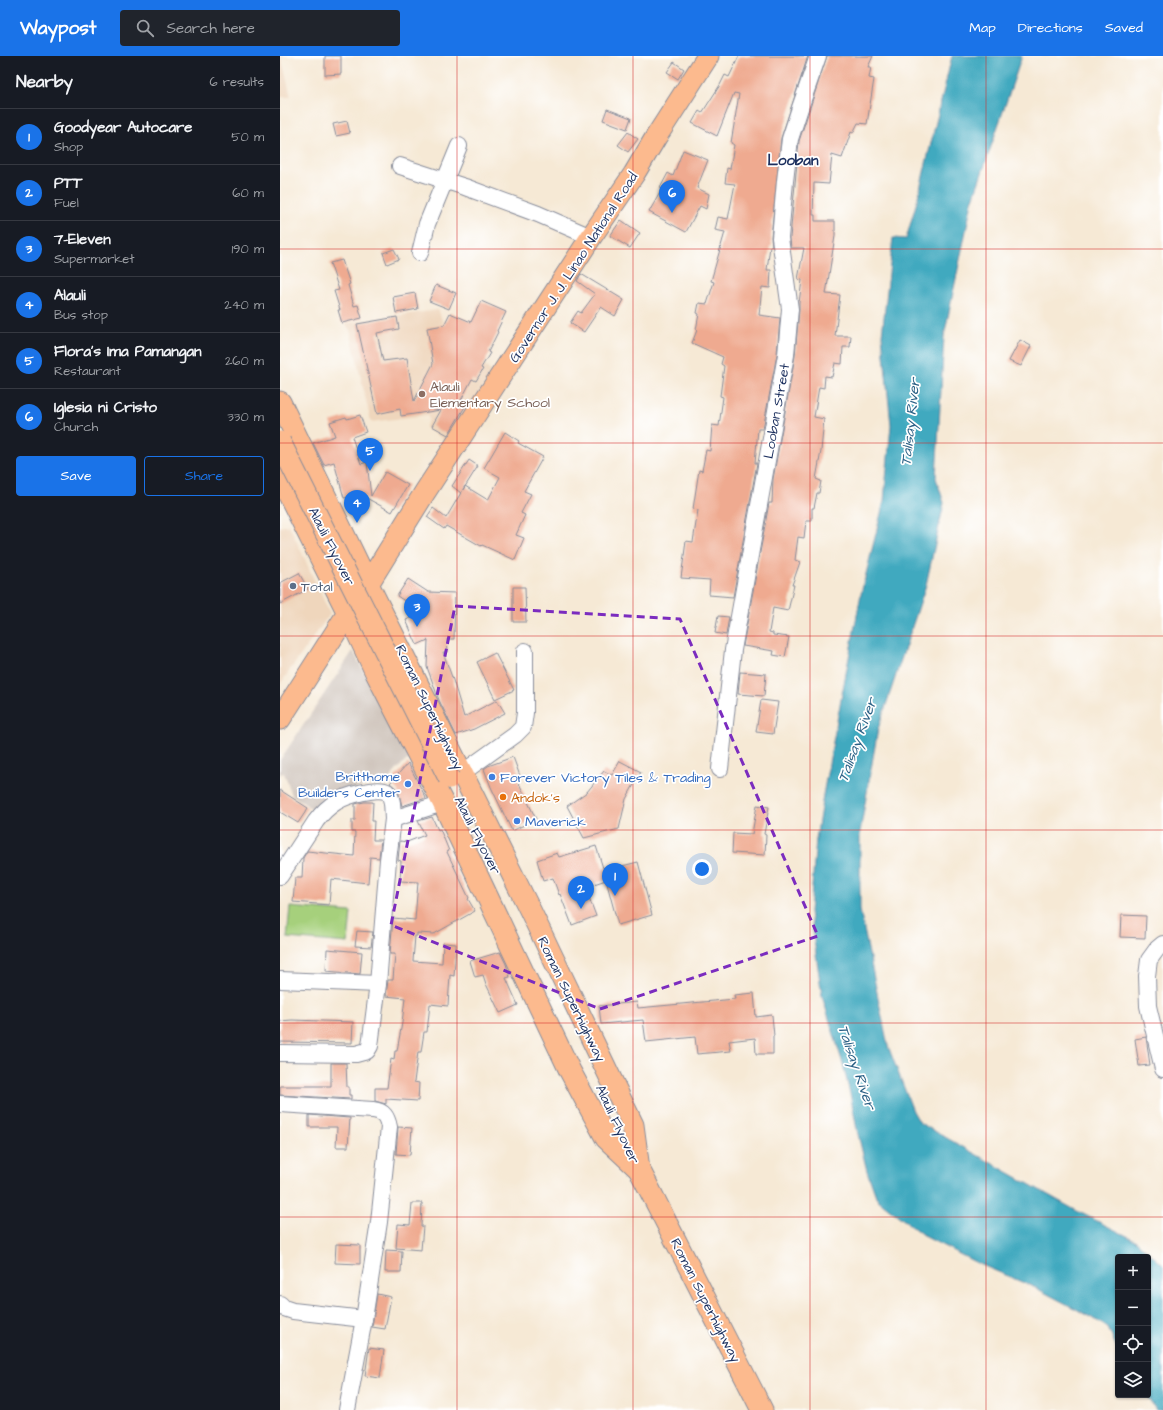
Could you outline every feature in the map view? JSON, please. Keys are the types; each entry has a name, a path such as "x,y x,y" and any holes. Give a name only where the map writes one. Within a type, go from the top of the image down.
{"main road":[{"name":"Governor J. J. Linao National Road","path":"280,719 368,584 425,492 591,237 634,174 708,56"},
{"name":"Roman Superhighway","path":"280,402 368,584 451,777"},
{"name":"Alauli Flyover","path":"280,442 451,777 623,1130 639,1169"},
{"name":"Alauli Flyover","path":"280,466 334,576 451,777"},
{"name":"Roman Superhighway","path":"280,477 348,613 376,673 443,803 573,1078 606,1138 639,1169 762,1410"}],"street":[{"name":"Looban Street","path":"720,769 733,650 786,355 790,309 787,278 780,238 790,139 818,56"},
{"path":"420,253 427,224 459,146"},
{"path":"400,166 538,214 591,237"},
{"path":"451,777 515,735 523,726 525,713 525,651"},
{"path":"280,876 316,821 323,812 338,801 352,796 379,790 386,792 390,796 393,819 388,860 378,984 371,1042 367,1051 356,1054 280,1053"},
{"path":"393,819 443,803"},
{"path":"1163,944 1156,949 1149,960 1147,976 1148,1006 1163,1069"},
{"path":"280,980 378,984"},
{"path":"280,1104 379,1110 387,1119 388,1128 379,1222 364,1319 347,1410"},
{"path":"280,1304 293,1311 364,1319"}],"highlighted area":[{"path":"455,606 680,619 818,936 600,1009 391,925"}],"shaded area":[{"path":"281,56 291,97 280,97"},
{"name":"Alauli Elementary School","path":"438,310 449,337 493,373 448,442 425,428 429,420 427,415 371,422 350,330 345,323"},
{"path":"289,525 330,614 280,684 280,527"},
{"path":"353,651 410,759 403,763 383,786 371,784 324,798 312,809 292,795 284,773 280,774 280,760"}],"green space":[{"path":"290,907 351,912 348,943 287,938"}],"water":[{"name":"Talisay River","path":"952,56 1022,56 972,202 944,336 936,478 944,503 926,585 878,729 860,832 860,910 888,1046 913,1111 920,1123 1077,1211 1135,1240 1151,1254 1115,1254 1115,1343 1108,1328 1093,1318 1036,1288 977,1263 924,1236 877,1199 867,1171 843,1064 822,996 810,912 816,839 861,594 884,501 891,425 882,335 893,238 906,239 917,201"},
{"path":"1151,1254 1163,1265 1163,1410 1156,1410 1148,1398 1151,1398"}],"building":[{"path":"325,56 341,56 341,74 325,75"},
{"path":"739,56 808,56 781,138 771,237 772,246 770,246 767,270 771,270 770,288 762,287 759,315 780,318 777,354 763,429 758,429 755,463 757,463 733,597 709,595 710,580 681,578 686,541 693,542 698,510 693,509 699,470 702,471 706,450 710,451 712,425 719,426 723,397 720,396 724,366 721,364 723,357 692,343 697,330 699,314 697,313 699,303 707,304 714,282 711,281 725,232 715,230 718,217 728,219 735,184 725,183 727,168 730,169 734,145 731,143 739,94 734,93 717,136 692,123 699,111 702,113 725,75 729,77"},
{"path":"827,56 873,56 868,67 871,67 869,78 874,79 867,124 858,123 853,133 851,132 842,158 832,155 829,184 814,183 813,215 815,215 815,221 835,221 835,236 826,294 840,295 835,336 851,336 850,347 843,347 842,364 835,363 832,377 825,376 824,388 819,387 814,417 824,419 821,451 816,479 821,481 819,493 817,493 814,508 812,508 812,521 806,521 804,538 798,537 795,560 800,562 792,585 794,585 788,611 773,608 769,632 773,633 773,635 789,637 785,657 773,655 774,651 743,646 769,503 772,503 773,479 795,356 802,280 798,279 804,248 791,248 790,238 799,141"},
{"path":"674,62 684,69 678,79 667,72"},
{"path":"607,109 631,118 627,129 603,120"},
{"path":"347,121 350,133 336,136 333,124"},
{"path":"628,132 638,139 628,152 618,145"},
{"path":"683,150 708,160 697,188 709,194 706,209 700,206 686,232 649,212 662,189 660,188 668,173 673,176"},
{"path":"621,220 640,233 630,248 610,236"},
{"path":"394,249 399,259 387,264 383,253"},
{"path":"342,260 350,284 348,285 354,306 358,305 362,318 342,323 338,310 340,310 334,291 339,290 330,263"},
{"path":"581,274 624,300 615,316 601,307 584,332 570,323 578,311 581,313 595,294 577,281"},
{"path":"436,285 456,293 449,309 429,301"},
{"path":"415,293 418,309 396,313 393,297"},
{"path":"481,301 506,312 488,352 490,353 481,368 483,369 476,381 472,379 460,402 466,405 448,435 432,426 441,410 401,416 400,409 377,414 357,324 397,317 399,329 377,333 383,361 407,358 414,401 433,364 427,328 444,325 450,313 471,322"},
{"path":"1020,340 1031,346 1021,366 1009,361"},
{"path":"360,415 366,432 352,437 361,464 367,462 371,496 385,472 408,485 392,512 361,495 344,498 334,462 324,465 313,443 335,436 330,422 346,417 347,419"},
{"path":"505,432 519,441 518,443 543,457 524,491 531,494 521,513 525,515 516,535 524,538 515,560 482,545 481,546 446,526 444,529 427,517 433,508 446,518 465,486 488,500 500,477 484,468"},
{"path":"469,460 478,466 461,493 452,486"},
{"name":"Total","path":"299,573 308,589 280,604 280,583"},
{"path":"408,579 428,592 455,593 454,639 447,639 448,652 443,652 464,717 497,700 505,713 474,729 456,735 439,700 427,667 428,640 417,645 406,620 423,613 397,596"},
{"path":"513,587 525,587 526,622 513,622"},
{"path":"718,616 729,617 726,635 715,633"},
{"path":"495,653 514,690 495,699 477,662"},
{"path":"740,672 766,674 764,696 738,694"},
{"path":"761,700 778,702 773,734 756,732"},
{"path":"513,757 520,776 516,777 536,819 512,831 484,769 488,766"},
{"path":"620,761 641,772 626,799 619,829 584,838 567,806 587,792 604,771 612,775"},
{"path":"408,763 426,798 402,806 398,790 390,783"},
{"path":"280,790 308,808 298,823 280,812"},
{"path":"373,802 373,840 381,840 379,858 370,857 368,883 331,879 329,905 293,902 295,878 302,878 303,858 307,851 354,856 355,832 352,832 352,820 355,820 355,804"},
{"path":"757,805 769,807 764,834 766,835 765,855 732,853 733,833 752,834"},
{"path":"432,817 438,830 440,829 449,851 447,852 475,911 434,934 417,933 417,936 415,936 413,961 442,963 443,943 456,944 454,976 450,975 448,1006 430,1004 427,1032 424,1032 421,1052 418,1052 414,1082 419,1083 418,1101 386,1099 386,1104 375,1101 375,1088 387,1088 391,1059 394,1060 395,1051 397,1051 405,998 386,996 388,980 393,980 395,954 390,954 393,918 415,920 418,882 400,881 401,861 398,860 400,841 407,842 425,835 418,821"},
{"path":"596,846 603,868 617,864 618,867 638,862 652,915 618,925 606,880 585,887 596,916 572,925 553,878 543,881 537,860 557,853 559,857"},
{"path":"1121,915 1146,916 1145,938 1120,937"},
{"path":"357,931 373,932 371,947 355,946"},
{"path":"327,949 362,952 360,974 326,971"},
{"path":"500,952 510,977 506,978 518,1005 500,1013 483,975 475,977 470,961"},
{"path":"754,993 756,1017 772,1015 774,1036 773,1054 756,1054 755,1038 729,1041 731,1051 697,1054 695,1037 646,1042 643,1020 601,1024 599,1006 637,1002 638,1008 735,999 734,995"},
{"path":"280,1021 353,1022 352,1043 280,1042"},
{"path":"1146,1037 1150,1065 1139,1066 1135,1039"},
{"path":"331,1063 346,1063 347,1087 349,1087 349,1095 351,1095 351,1099 280,1095 280,1086 331,1086"},
{"path":"309,1115 350,1118 348,1147 336,1147 337,1127 309,1127"},
{"path":"398,1127 412,1128 410,1155 396,1154"},
{"path":"412,1203 422,1203 421,1226 423,1226 421,1250 396,1248 398,1224 410,1225"},
{"path":"336,1244 360,1245 360,1264 335,1263"},
{"path":"386,1250 402,1251 401,1272 385,1272"},
{"path":"377,1294 391,1297 385,1329 372,1327"},
{"path":"369,1348 384,1350 380,1378 365,1376"}],"place":[{"name":"Iglesia ni Cristo","path":"672,213"},
{"name":"Alauli Elementary School","path":"422,394"},
{"name":"Flora's Ima Pamangan","path":"370,471"},
{"name":"Alauli","path":"357,523"},
{"name":"Total","path":"293,586"},
{"name":"7-Eleven","path":"417,627"},
{"name":"Forever Victory Tiles & Trading","path":"492,777"},
{"name":"Britthome Builders Center","path":"408,784"},
{"name":"Andok's","path":"503,797"},
{"name":"Maverick","path":"517,821"},
{"name":"Goodyear Autocare","path":"615,896"},
{"name":"PTT","path":"581,909"}],"district":[{"name":"Looban","path":"793,160"}]}
